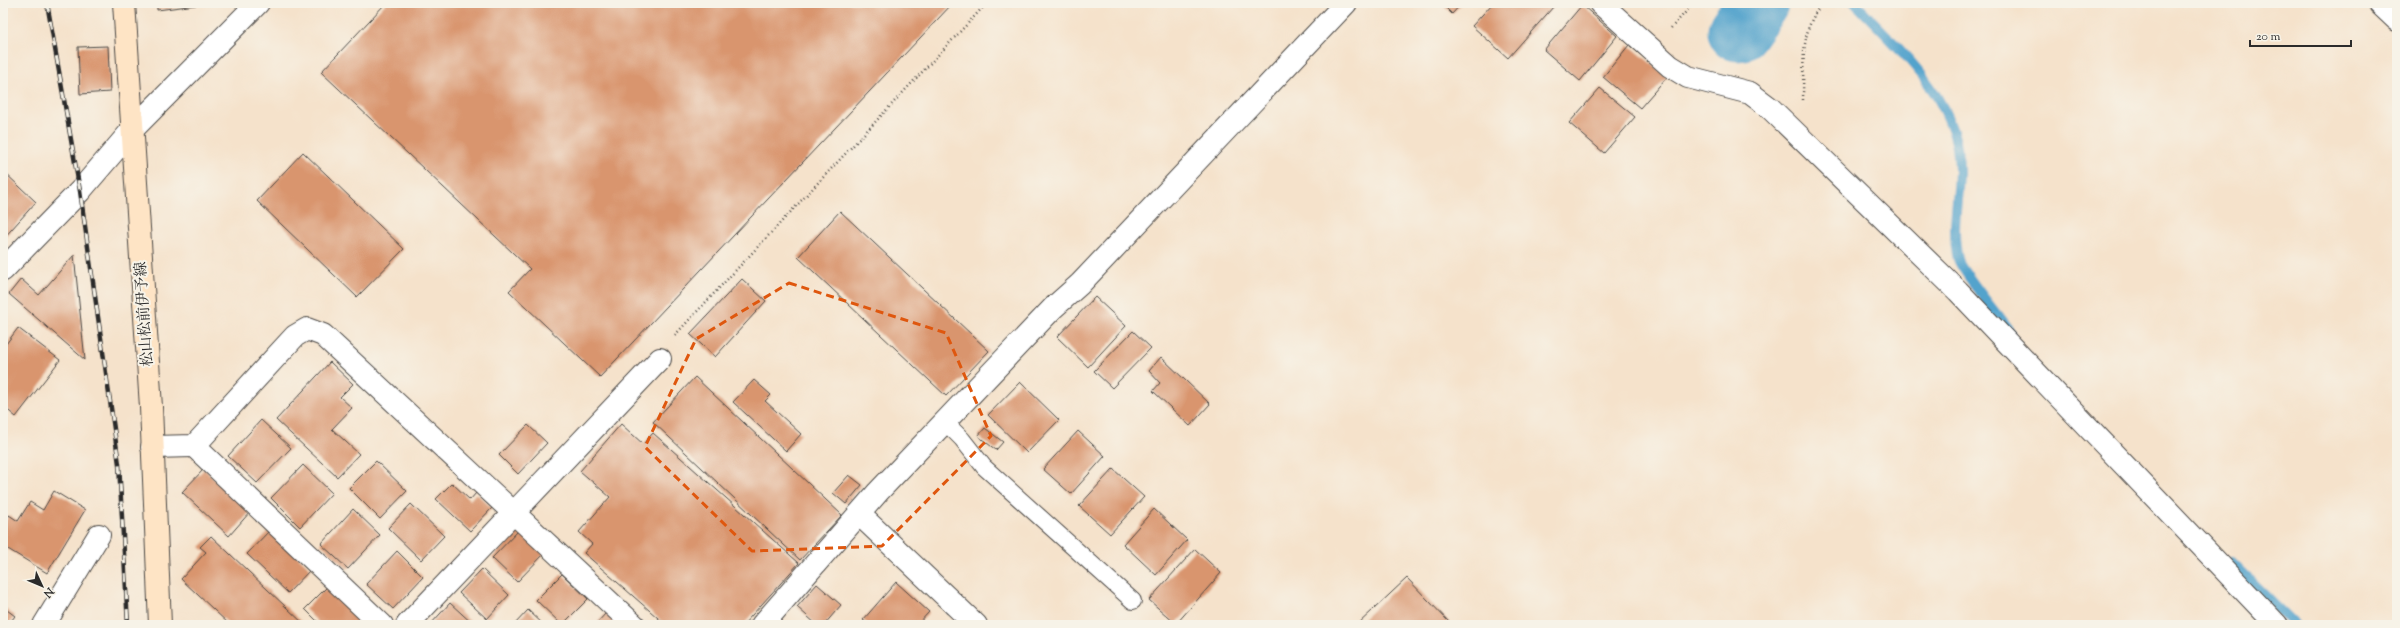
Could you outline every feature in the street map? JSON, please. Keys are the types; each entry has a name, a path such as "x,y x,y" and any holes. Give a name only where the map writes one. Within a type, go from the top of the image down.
{"main road":[{"name":"松山松前伊予線","path":"124,3 151,407 160,625"}],"street":[{"path":"3,270 80,191 132,130 258,3"},
{"path":"762,625 859,514 945,422 1053,308 1080,284 1346,3"},
{"path":"1600,3 1670,66 1688,77 1750,94 1770,108 1958,291 2277,625"},
{"path":"2379,3 2397,20"},
{"path":"194,446 295,336 307,329 324,335 634,625"},
{"path":"408,625 513,512 660,359"},
{"path":"152,446 194,446 382,625"},
{"path":"859,514 976,625"},
{"path":"44,625 99,535"}],"lane":[{"path":"945,422 962,438 984,467 1133,601"}],"path":[{"path":"660,359 664,347 987,3"},
{"path":"1802,140 1805,43 1808,27 1823,3"}],"highlighted area":[{"path":"789,283 946,333 991,436 882,546 752,551 645,447 696,339"}],"building":[{"path":"157,3 196,3 196,5 157,10"},
{"path":"386,3 953,3 600,377 509,291 530,269 321,72"},
{"path":"1441,3 1462,3 1452,14"},
{"path":"1493,3 1550,3 1554,6 1508,58 1472,26"},
{"path":"1582,5 1617,36 1580,81 1544,50"},
{"path":"1629,45 1667,77 1640,108 1603,77"},
{"path":"108,46 110,92 80,94 78,47"},
{"path":"1600,88 1635,117 1604,153 1569,123"},
{"path":"303,152 404,249 357,297 257,201"},
{"path":"3,171 36,202 3,239"},
{"path":"840,211 989,351 946,396 798,257"},
{"path":"74,255 85,360 9,294 21,279 39,295"},
{"path":"742,279 766,301 715,357 690,334"},
{"path":"1095,297 1126,326 1088,367 1057,337"},
{"path":"18,328 60,360 16,417 3,406 3,348"},
{"path":"1133,331 1151,348 1112,388 1094,371"},
{"path":"1161,357 1210,404 1190,426 1153,391 1160,383 1149,371"},
{"path":"330,362 353,384 340,397 352,408 332,429 359,454 337,477 276,420"},
{"path":"695,377 842,515 800,560 653,422"},
{"path":"754,380 771,395 765,401 801,434 786,451 733,402"},
{"path":"1020,382 1059,420 1027,453 988,415"},
{"path":"261,420 291,448 257,483 228,456"},
{"path":"621,424 643,444 653,433 799,563 743,625 666,625 584,553 592,544 579,532 610,497 580,471"},
{"path":"528,425 547,443 518,474 499,455"},
{"path":"985,428 1003,442 996,450 978,436"},
{"path":"1078,431 1105,456 1071,494 1043,469"},
{"path":"376,461 407,491 380,519 349,488"},
{"path":"303,465 332,493 300,527 271,498"},
{"path":"204,469 250,512 229,536 182,492"},
{"path":"1113,469 1144,497 1110,534 1079,506"},
{"path":"849,475 862,485 846,504 833,493"},
{"path":"452,483 470,500 476,493 492,508 470,531 436,499"},
{"path":"54,491 85,510 47,573 3,546 3,525 9,515 18,521 30,502 43,510"},
{"path":"411,504 444,536 421,560 388,528"},
{"path":"353,509 380,535 348,569 321,544"},
{"path":"1154,509 1187,540 1156,575 1123,544"},
{"path":"520,529 545,553 517,582 492,558"},
{"path":"270,530 311,569 288,593 247,554"},
{"path":"211,536 305,625 230,625 181,579 206,552 200,547"},
{"path":"1195,549 1221,573 1176,624 1149,600"},
{"path":"397,551 423,577 393,609 366,584"},
{"path":"482,569 509,595 487,619 459,593"},
{"path":"562,574 588,599 562,625 536,600"},
{"path":"1407,578 1449,622 1445,625 1357,625"},
{"path":"896,582 929,612 917,625 869,625 863,620"},
{"path":"817,584 841,605 824,625 817,625 797,607"},
{"path":"328,586 369,625 321,625 305,609"},
{"path":"450,603 474,625 430,625"},
{"path":"3,607 15,616 8,625 3,625"},
{"path":"528,610 544,625 514,625"},
{"path":"606,613 620,625 595,625"}],"waterway":[{"path":"1738,31 1758,3"},
{"path":"1855,3 1902,51 1930,86 1942,105 1951,125 1959,161 1955,231 1958,259 1973,283 2010,332"},
{"path":"2232,563 2295,625"}],"railway":[{"path":"47,3 80,191 119,464 128,625"}]}
